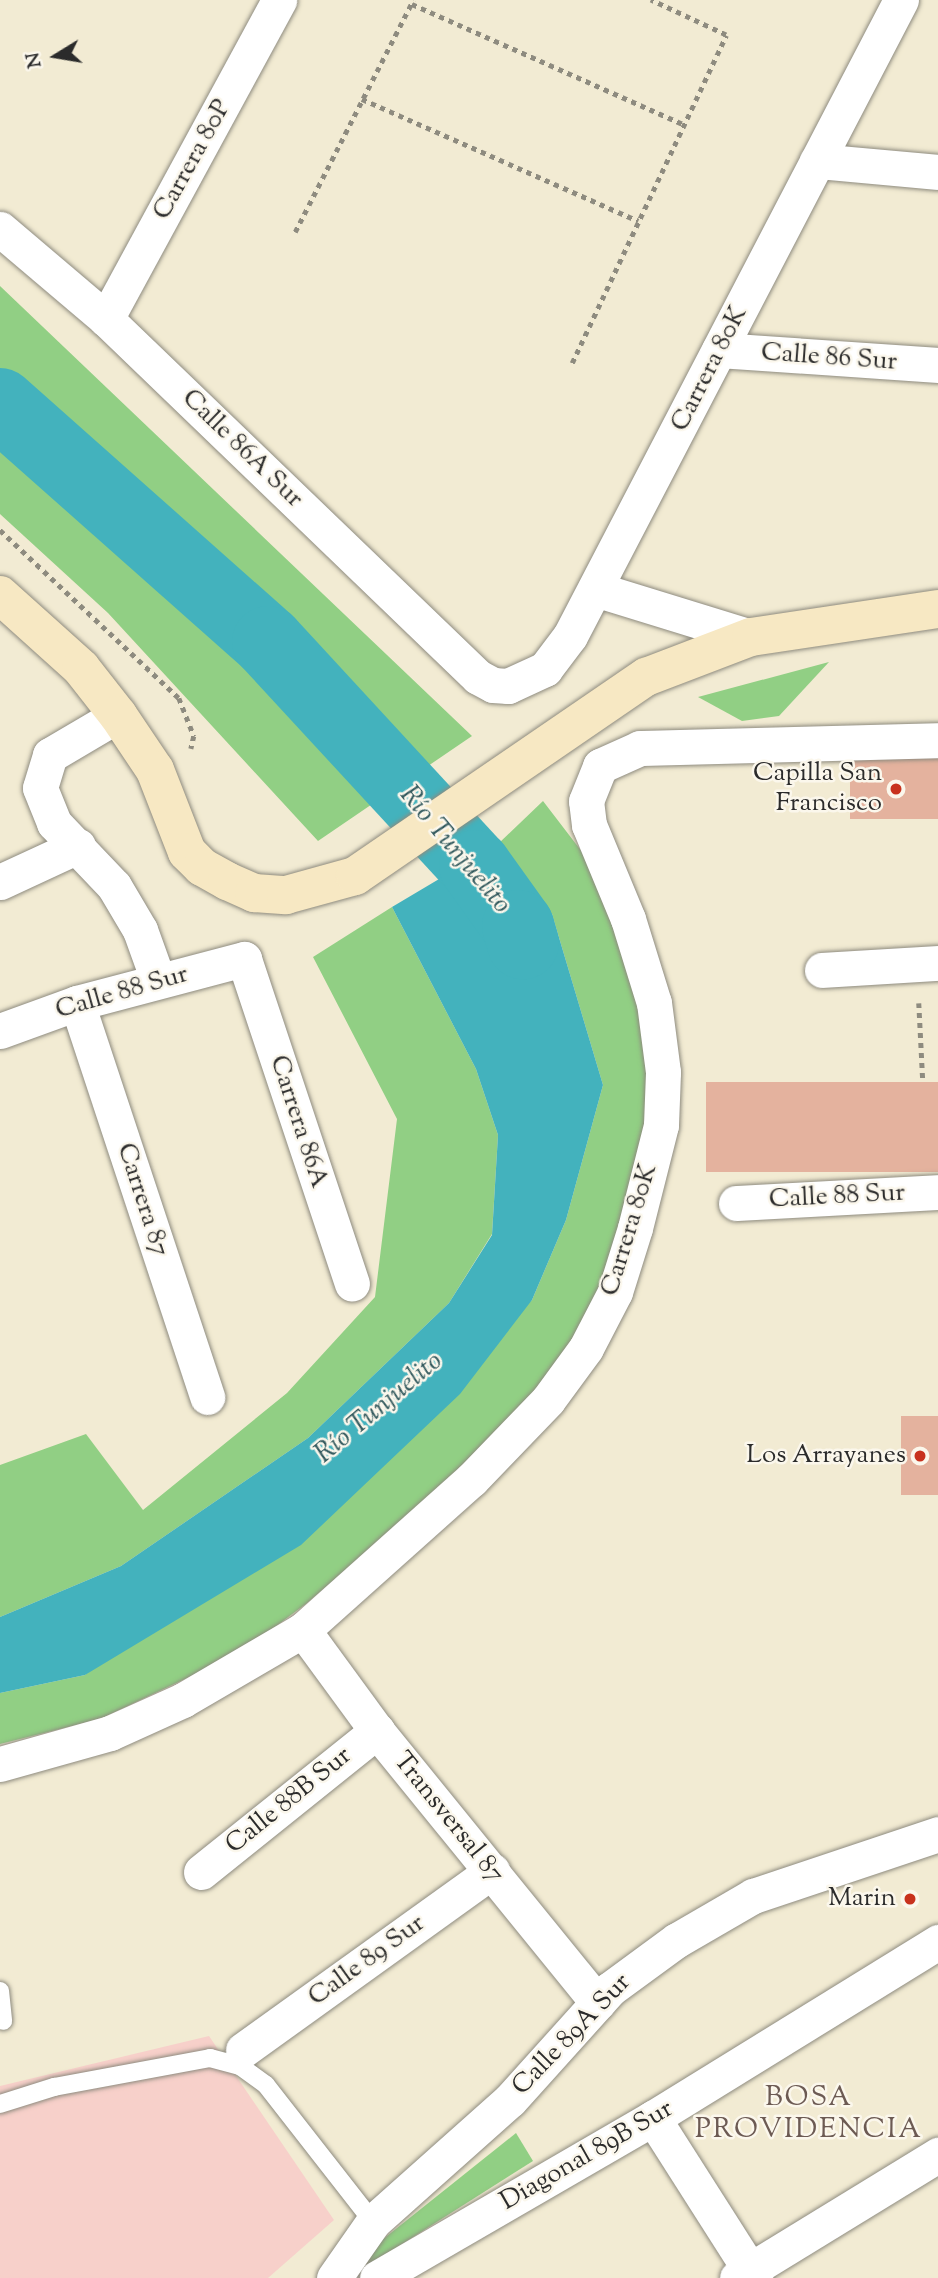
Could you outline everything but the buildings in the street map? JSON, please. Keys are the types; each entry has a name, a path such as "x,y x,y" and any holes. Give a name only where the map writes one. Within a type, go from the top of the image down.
{"street":[{"name":"Carrera 80P","path":"106,319 279,0"},
{"name":"Carrera 80K","path":"478,677 493,685 508,686 545,669 570,636 901,0"},
{"path":"817,162 938,172"},
{"name":"Calle 86A Sur","path":"0,229 106,319 478,677"},
{"name":"Calle 86 Sur","path":"719,350 938,366"},
{"path":"595,589 751,637"},
{"path":"0,595 81,667 118,715 155,769 187,852 202,867 254,892 286,895 355,876 646,677 751,637 938,609"},
{"path":"118,715 50,755 40,788 54,823 114,886 134,919 158,980"},
{"name":"Carrera 80K","path":"0,1764 122,1727 183,1700 303,1630 471,1480 548,1400 586,1348 615,1292 661,1125 663,1072 654,1003 628,919 589,825 586,801 600,766 640,748 938,740"},
{"path":"0,882 78,846"},
{"name":"Calle 88 Sur","path":"0,1031 77,1003 244,959"},
{"name":"Carrera 86A","path":"244,959 352,1284"},
{"path":"822,970 928,964"},
{"name":"Carrera 87","path":"77,1003 207,1397"},
{"name":"Calle 88 Sur","path":"736,1203 938,1192"},
{"name":"Transversal 87","path":"303,1630 377,1731 598,2003"},
{"name":"Calle 88B Sur","path":"201,1872 377,1731"},
{"name":"Calle 89A Sur","path":"334,2278 373,2222 510,2100 598,2003 677,1940 753,1896 938,1834"},
{"name":"Calle 89 Sur","path":"243,2050 492,1871"},
{"name":"Diagonal 89B Sur","path":"377,2278 653,2118 938,1942"},
{"path":"653,2118 747,2275 938,2155"}],"lane":[{"path":"0,1991 3,2021"},
{"path":"0,2104 54,2087 210,2058 240,2066 266,2085 373,2222"}],"path":[{"path":"572,363 726,36 651,0"},
{"path":"295,232 413,2 683,124"},
{"path":"362,99 638,221"},
{"path":"923,1083 928,964"}],"shaded area":[{"path":"209,2036 334,2220 268,2278 0,2278 0,2086"}],"green space":[{"path":"0,286 472,736 318,841 108,613 0,514"},
{"path":"829,662 779,716 742,721 698,697"},
{"path":"543,801 589,861 626,926 657,1074 633,1224 545,1400 307,1603 240,1653 100,1719 0,1744 0,1693 85,1675 532,1300 566,1220 603,1085 552,914 498,844"},
{"path":"392,907 476,1069 498,1135 492,1234 449,1303 308,1438 121,1566 0,1617 0,1465 86,1434 143,1510 287,1393 375,1297 397,1119 313,957"},
{"path":"516,2133 533,2161 358,2272 382,2240"}],"water":[{"path":"498,844 552,914 603,1085 566,1220 532,1300 460,1394 301,1545 85,1675 0,1693 0,1617 121,1566 308,1438 449,1303 492,1235 498,1135 476,1069 392,907"}],"waterway":[{"name":"Río Tunjuelito","path":"0,404 268,642 475,866 518,926 523,943"}],"place":[{"name":"Capilla San Francisco","path":"896,789"},
{"name":"Los Arrayanes","path":"920,1456"},
{"name":"Marin","path":"910,1899"}],"district":[{"name":"BOSA PROVIDENCIA","path":"809,2114"}]}
